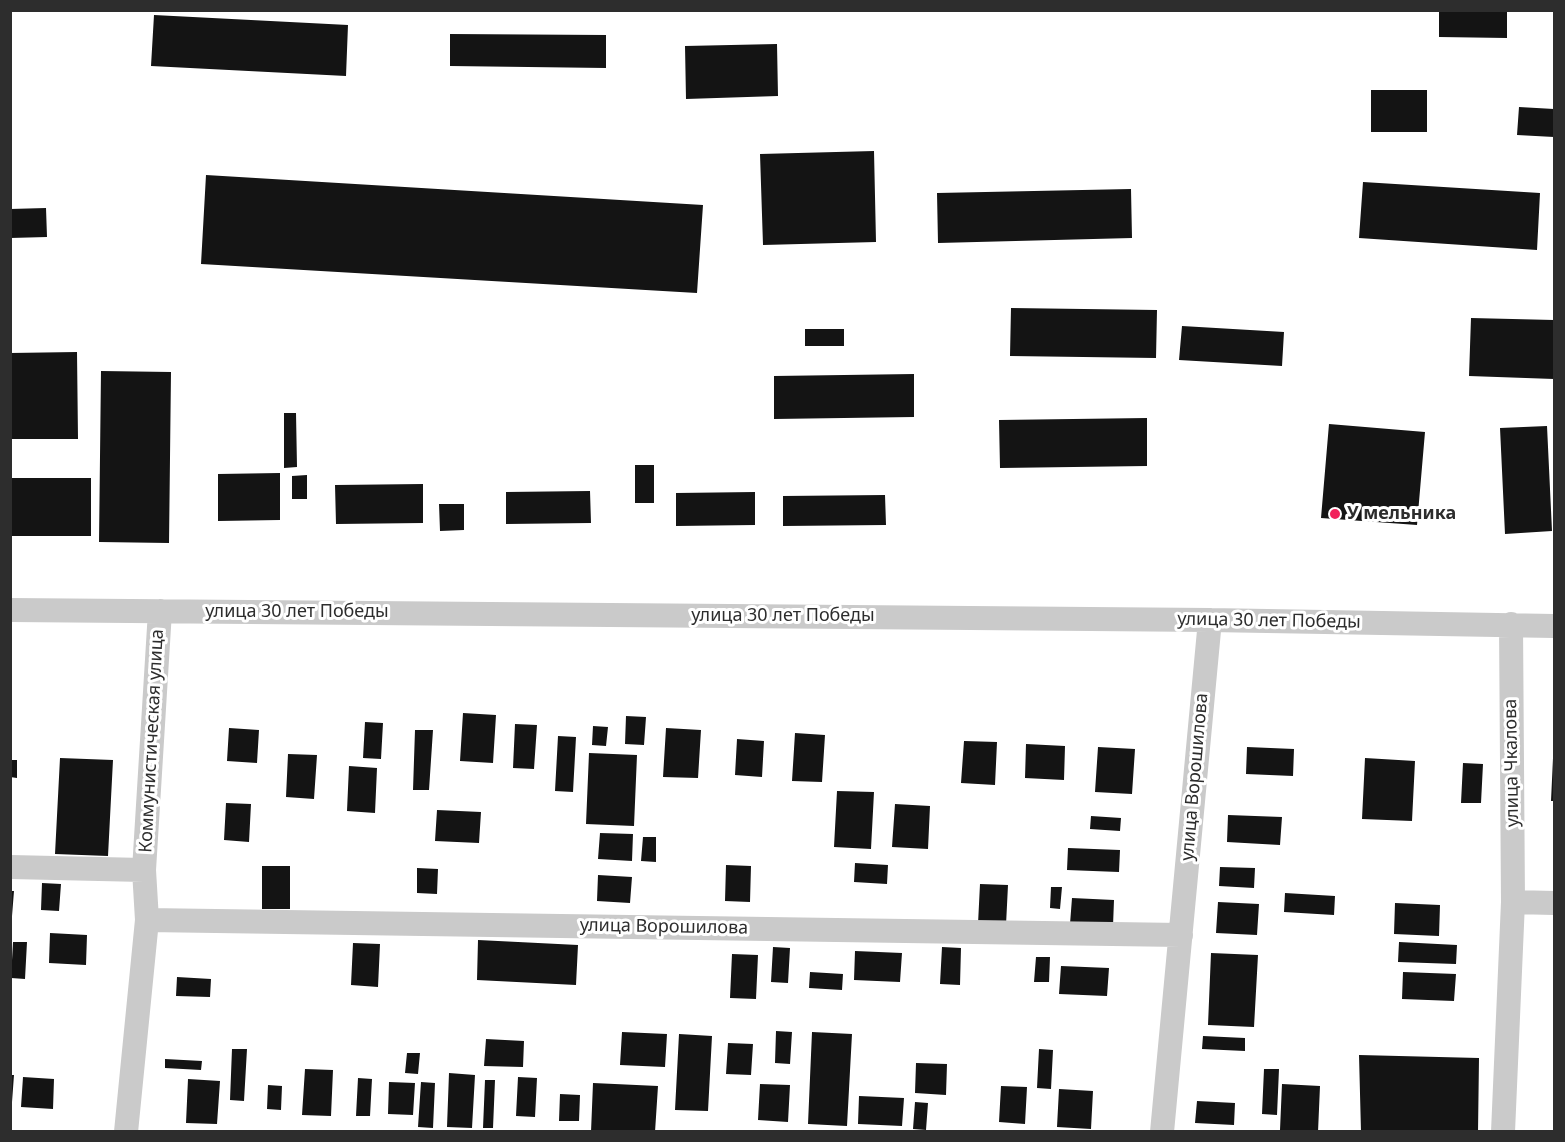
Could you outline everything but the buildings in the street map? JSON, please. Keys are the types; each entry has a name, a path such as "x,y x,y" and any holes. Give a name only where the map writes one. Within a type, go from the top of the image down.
{"street":[{"name":"улица 30 лет Победы","path":"10,610 1210,620 1554,626"},
{"name":"Коммунистическая улица","path":"126,1131 147,920 144,870 160,611"},
{"name":"улица Ворошилова","path":"1162,1131 1210,620"},
{"name":"улица Чкалова","path":"1503,1131 1513,902 1511,624"},
{"name":"Коммунистическая улица","path":"10,867 144,870"},
{"path":"1513,902 1554,903"},
{"name":"улица Ворошилова","path":"147,920 1181,935"}],"place":[{"name":"У мельника","path":"1335,514"}]}
